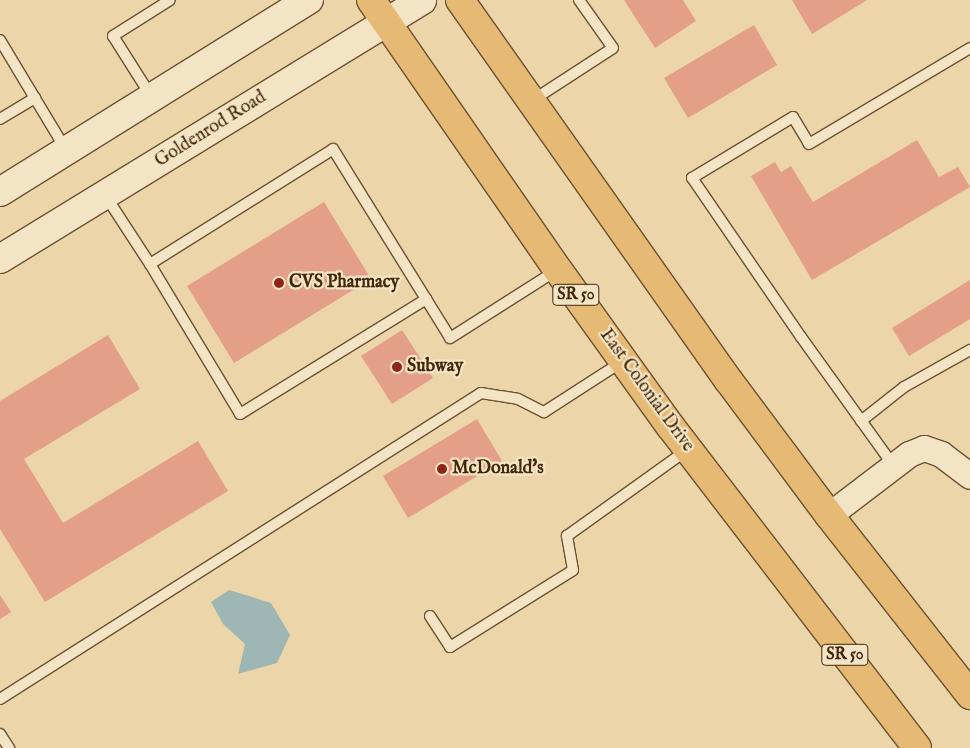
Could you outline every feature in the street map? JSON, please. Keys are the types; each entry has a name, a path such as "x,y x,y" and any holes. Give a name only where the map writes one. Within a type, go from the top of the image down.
{"highway":[{"name":"East Colonial Drive","path":"371,0 623,361 688,450 917,748"},
{"path":"460,0 530,102 691,328 829,515 970,694"}],"main road":[{"path":"0,192 309,0"},
{"name":"Goldenrod Road","path":"0,259 422,0"}],"street":[{"path":"829,515 909,454 924,448 941,454 970,476"}],"lane":[{"path":"152,97 113,36 170,0"},
{"path":"530,102 613,48 579,0"},
{"path":"0,40 66,150"},
{"path":"894,465 861,421 692,178 792,117 809,144 970,48"},
{"path":"0,119 35,98"},
{"path":"150,264 333,149 450,338 558,270"},
{"path":"105,195 150,264 240,414 426,299"},
{"path":"861,421 904,387 970,350"},
{"path":"0,699 482,393 518,399 544,412 623,361"},
{"path":"430,616 450,647 573,570 567,536 688,450"},
{"path":"0,734 9,748"}],"water":[{"path":"229,590 271,603 290,635 277,663 238,674 245,644 223,624 211,602"}],"building":[{"path":"624,0 683,0 696,21 655,48"},
{"path":"792,0 867,0 812,34"},
{"path":"754,25 777,65 688,118 664,78"},
{"path":"917,140 939,177 958,167 970,187 812,280 751,176 775,162 781,172 791,166 813,202"},
{"name":"CVS Pharmacy","path":"324,202 371,279 234,363 187,286"},
{"path":"970,280 970,319 909,356 892,328"},
{"name":"Subway","path":"402,330 433,378 392,404 361,356"},
{"path":"108,335 140,389 24,459 63,523 198,441 228,491 45,602 0,529 0,401"},
{"name":"McDonald's","path":"477,419 502,461 408,518 383,476"},
{"path":"0,595 11,612 0,619"}],"place":[{"name":"CVS Pharmacy","path":"279,283"},
{"name":"Subway","path":"397,367"},
{"name":"McDonald's","path":"442,469"}]}
